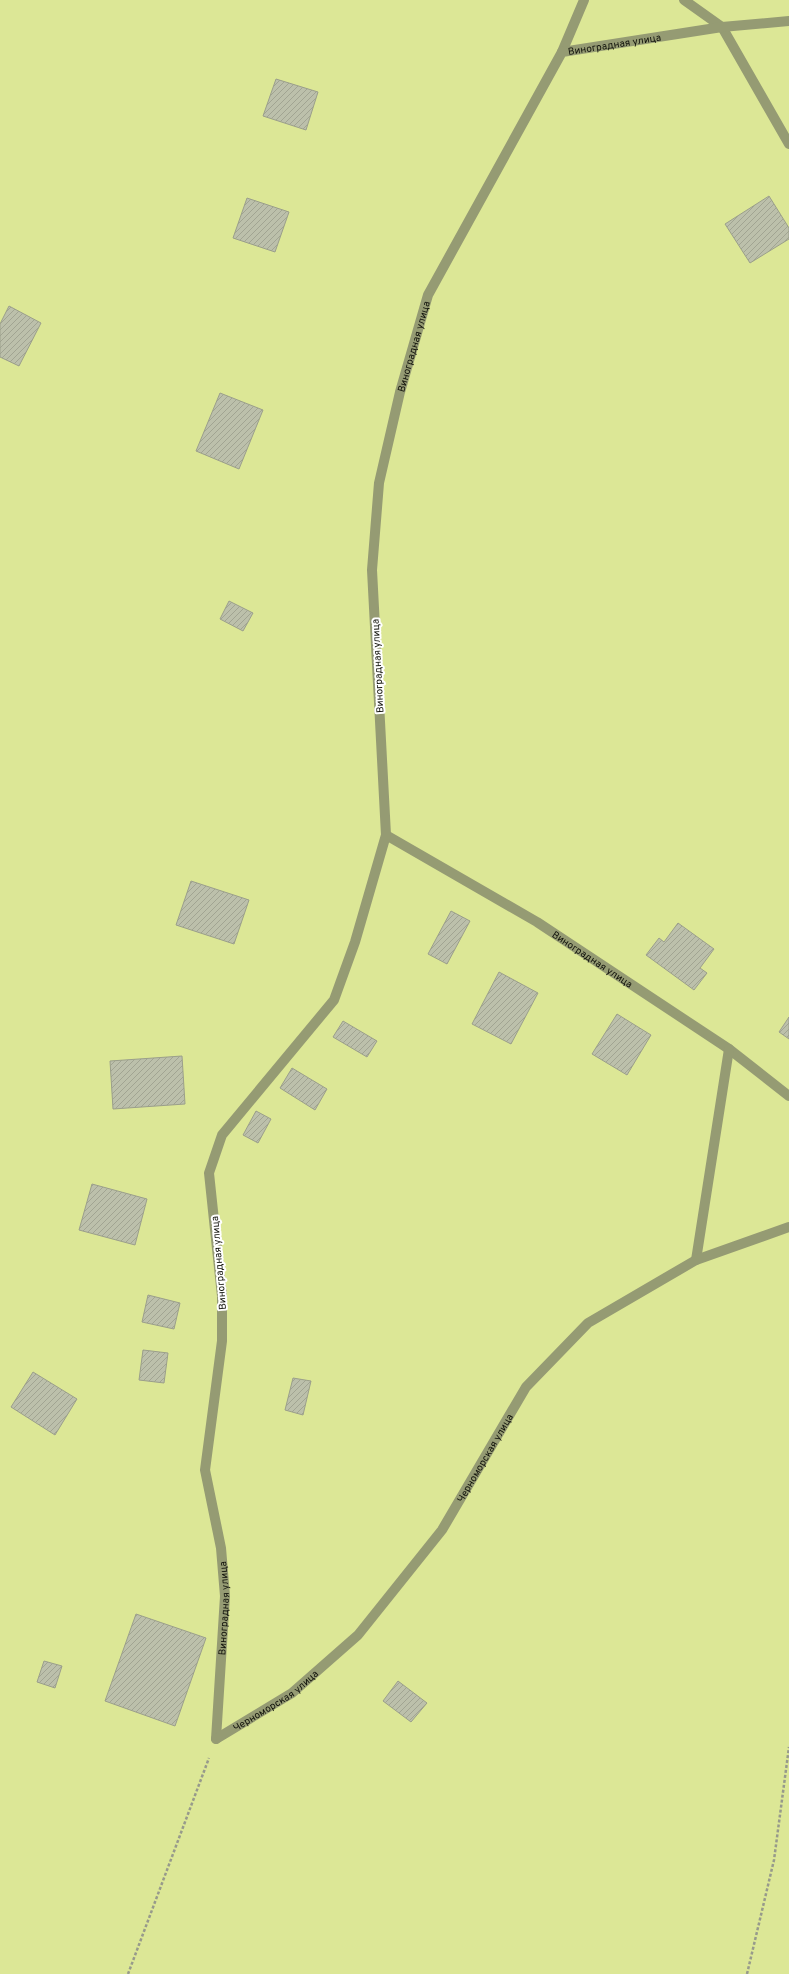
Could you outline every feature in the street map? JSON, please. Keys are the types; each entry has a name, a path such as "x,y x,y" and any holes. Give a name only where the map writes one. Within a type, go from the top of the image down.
{"street":[{"path":"562,52 584,0"},
{"path":"684,0 722,27 789,144"},
{"name":"Виноградная улица","path":"216,1738 225,1596 221,1548 205,1470 222,1341 222,1296 209,1172 222,1135 334,1000 355,942 386,835 372,570 379,483 400,392 428,295 562,52 722,27 789,21"},
{"name":"Виноградная улица","path":"386,835 536,922 729,1050 789,1096"},
{"path":"696,1260 729,1050"},
{"name":"Черноморская улица","path":"216,1738 292,1693 358,1635 442,1530 526,1388 588,1323 696,1260 789,1227"}],"path":[{"path":"128,1974 216,1738"},
{"path":"747,1974 774,1860 789,1747"}],"green space":[{"path":"0,0 789,0 789,1974 0,1974"}],"building":[{"path":"276,79 318,92 306,130 263,116"},
{"path":"769,196 789,228 789,239 750,263 725,224"},
{"path":"247,198 289,212 275,252 233,238"},
{"path":"9,306 41,323 19,366 0,357 0,324"},
{"path":"220,393 263,410 239,469 196,451"},
{"path":"229,601 253,613 243,631 220,619"},
{"path":"191,881 249,900 234,944 176,925"},
{"path":"451,911 470,921 447,964 428,954"},
{"path":"678,923 714,949 700,968 707,973 694,990 646,955 659,938 664,942"},
{"path":"499,972 538,993 511,1044 472,1024"},
{"path":"617,1014 651,1035 627,1075 592,1054"},
{"path":"789,1017 789,1039 779,1032"},
{"path":"343,1021 377,1041 367,1057 333,1037"},
{"path":"182,1056 185,1104 113,1109 110,1061"},
{"path":"292,1068 327,1089 315,1110 280,1088"},
{"path":"256,1111 271,1119 258,1143 243,1135"},
{"path":"92,1184 147,1199 135,1245 79,1230"},
{"path":"148,1295 180,1303 174,1329 142,1322"},
{"path":"143,1350 168,1353 164,1383 139,1380"},
{"path":"33,1372 77,1399 55,1435 11,1407"},
{"path":"293,1378 311,1381 303,1415 285,1410"},
{"path":"136,1614 206,1638 175,1726 105,1701"},
{"path":"44,1661 62,1666 55,1688 37,1682"},
{"path":"398,1681 427,1703 411,1722 383,1701"}]}
